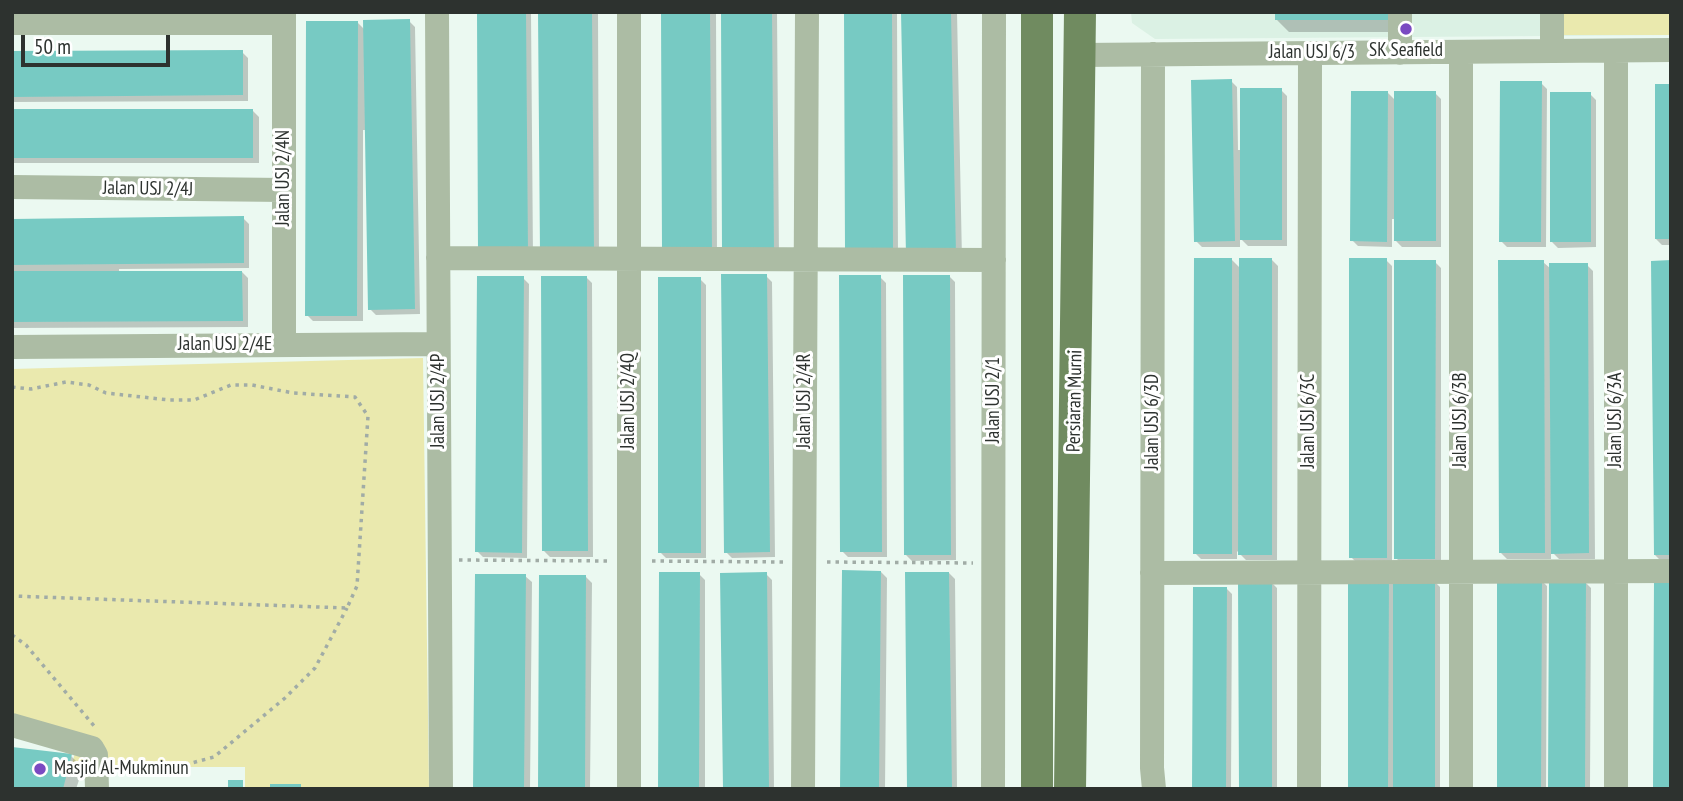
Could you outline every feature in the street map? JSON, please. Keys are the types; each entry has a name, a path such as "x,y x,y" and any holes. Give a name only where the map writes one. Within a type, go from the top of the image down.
{"main road":[{"name":"Persiaran Murni","path":"1037,12 1037,789"},
{"name":"Persiaran Murni","path":"1070,789 1080,12"},
{"path":"1071,740 1092,789"}],"street":[{"name":"Jalan USJ 2/4P","path":"437,12 441,789"},
{"name":"Jalan USJ 2/4Q","path":"629,12 629,789"},
{"name":"Jalan USJ 2/4R","path":"803,789 807,12"},
{"name":"Jalan USJ 2/1","path":"993,789 994,12"},
{"path":"1400,12 1400,52"},
{"path":"1552,12 1552,51"},
{"path":"12,23 284,17"},
{"name":"Jalan USJ 2/4N","path":"284,17 284,345"},
{"name":"Jalan USJ 6/3","path":"1080,55 1671,50"},
{"name":"Jalan USJ 6/3A","path":"1616,51 1616,789"},
{"name":"Jalan USJ 6/3B","path":"1461,52 1461,789"},
{"name":"Jalan USJ 6/3C","path":"1308,789 1310,53"},
{"name":"Jalan USJ 6/3D","path":"1153,54 1154,789"},
{"name":"Jalan USJ 2/4J","path":"12,187 284,190"},
{"path":"438,258 994,260"},
{"name":"Jalan USJ 2/4E","path":"12,347 438,344"},
{"path":"1152,573 1671,571"},
{"path":"12,725 92,748 96,755 97,789"}],"path":[{"path":"356,12 437,12"},
{"path":"12,387 31,388 66,382 89,385 106,393 194,400 231,385 253,385 293,393 355,397 368,416 357,586 315,668 285,698 215,757 188,764 149,766 125,764 111,757"},
{"path":"440,560 994,563"},
{"path":"12,596 347,608"},
{"path":"12,635 26,645 77,702 99,734"}],"shaded area":[{"name":"SK Seafield","path":"1131,12 1671,12 1671,35 1155,39 1132,23"},
{"path":"1562,12 1671,12 1671,35 1563,35"},
{"path":"423,358 429,789 245,789 245,767 71,767 75,753 12,732 12,369"}],"building":[{"path":"477,12 526,12 528,252 478,253"},
{"path":"538,12 592,12 594,252 540,253"},
{"path":"661,12 710,12 712,250 662,251"},
{"path":"721,12 772,12 774,251 722,252"},
{"path":"844,12 892,12 893,251 845,251"},
{"path":"901,12 951,12 956,254 906,255"},
{"path":"1275,12 1389,12 1389,20 1275,20"},
{"path":"410,19 415,309 368,310 363,20"},
{"path":"306,21 358,21 357,316 305,316"},
{"path":"243,50 243,95 12,97 12,51"},
{"path":"1232,79 1235,241 1194,242 1191,80"},
{"path":"1500,81 1542,81 1541,242 1499,242"},
{"path":"1655,84 1671,84 1671,239 1655,239"},
{"path":"1240,88 1282,88 1282,240 1240,240"},
{"path":"1351,91 1388,91 1387,242 1350,241"},
{"path":"1394,91 1436,91 1436,241 1394,241"},
{"path":"1550,92 1591,92 1591,242 1550,242"},
{"path":"12,109 253,109 253,158 12,158"},
{"path":"244,216 244,263 12,265 12,219"},
{"path":"1194,258 1232,258 1232,554 1193,554"},
{"path":"1239,258 1272,258 1272,555 1238,555"},
{"path":"1349,258 1387,258 1387,558 1349,558"},
{"path":"1394,260 1436,260 1435,559 1394,559"},
{"path":"1498,260 1544,260 1545,553 1499,553"},
{"path":"1671,260 1671,555 1654,555 1651,261"},
{"path":"1549,263 1588,263 1589,553 1551,554"},
{"path":"12,271 242,271 243,321 12,322"},
{"path":"721,274 767,274 770,552 724,553"},
{"path":"839,275 881,275 882,552 840,552"},
{"path":"903,275 950,275 951,555 904,555"},
{"path":"477,276 524,276 522,553 475,552"},
{"path":"541,276 587,276 588,551 542,551"},
{"path":"658,277 701,277 701,553 658,553"},
{"path":"842,570 881,571 879,789 840,789"},
{"path":"659,572 700,572 699,789 658,789"},
{"path":"767,572 769,789 723,789 720,573"},
{"path":"905,572 949,572 952,789 907,789"},
{"path":"475,574 526,574 524,789 473,789"},
{"path":"539,575 586,575 585,789 538,789"},
{"path":"1348,577 1389,577 1388,789 1348,789"},
{"path":"1497,579 1542,579 1541,789 1497,789"},
{"path":"1654,579 1671,579 1671,789 1653,789"},
{"path":"1238,580 1272,580 1272,789 1239,789"},
{"path":"1393,580 1435,580 1435,789 1393,789"},
{"path":"1549,580 1586,580 1585,789 1548,789"},
{"path":"1193,587 1227,587 1226,789 1192,789"},
{"name":"Masjid Al-Mukminun","path":"12,747 72,754 63,789 12,789"},
{"path":"228,780 243,780 243,789 228,789"},
{"path":"270,784 301,784 301,789 270,789"}],"place":[{"name":"SK Seafield","path":"1406,29"},
{"name":"Masjid Al-Mukminun","path":"40,769"}]}
